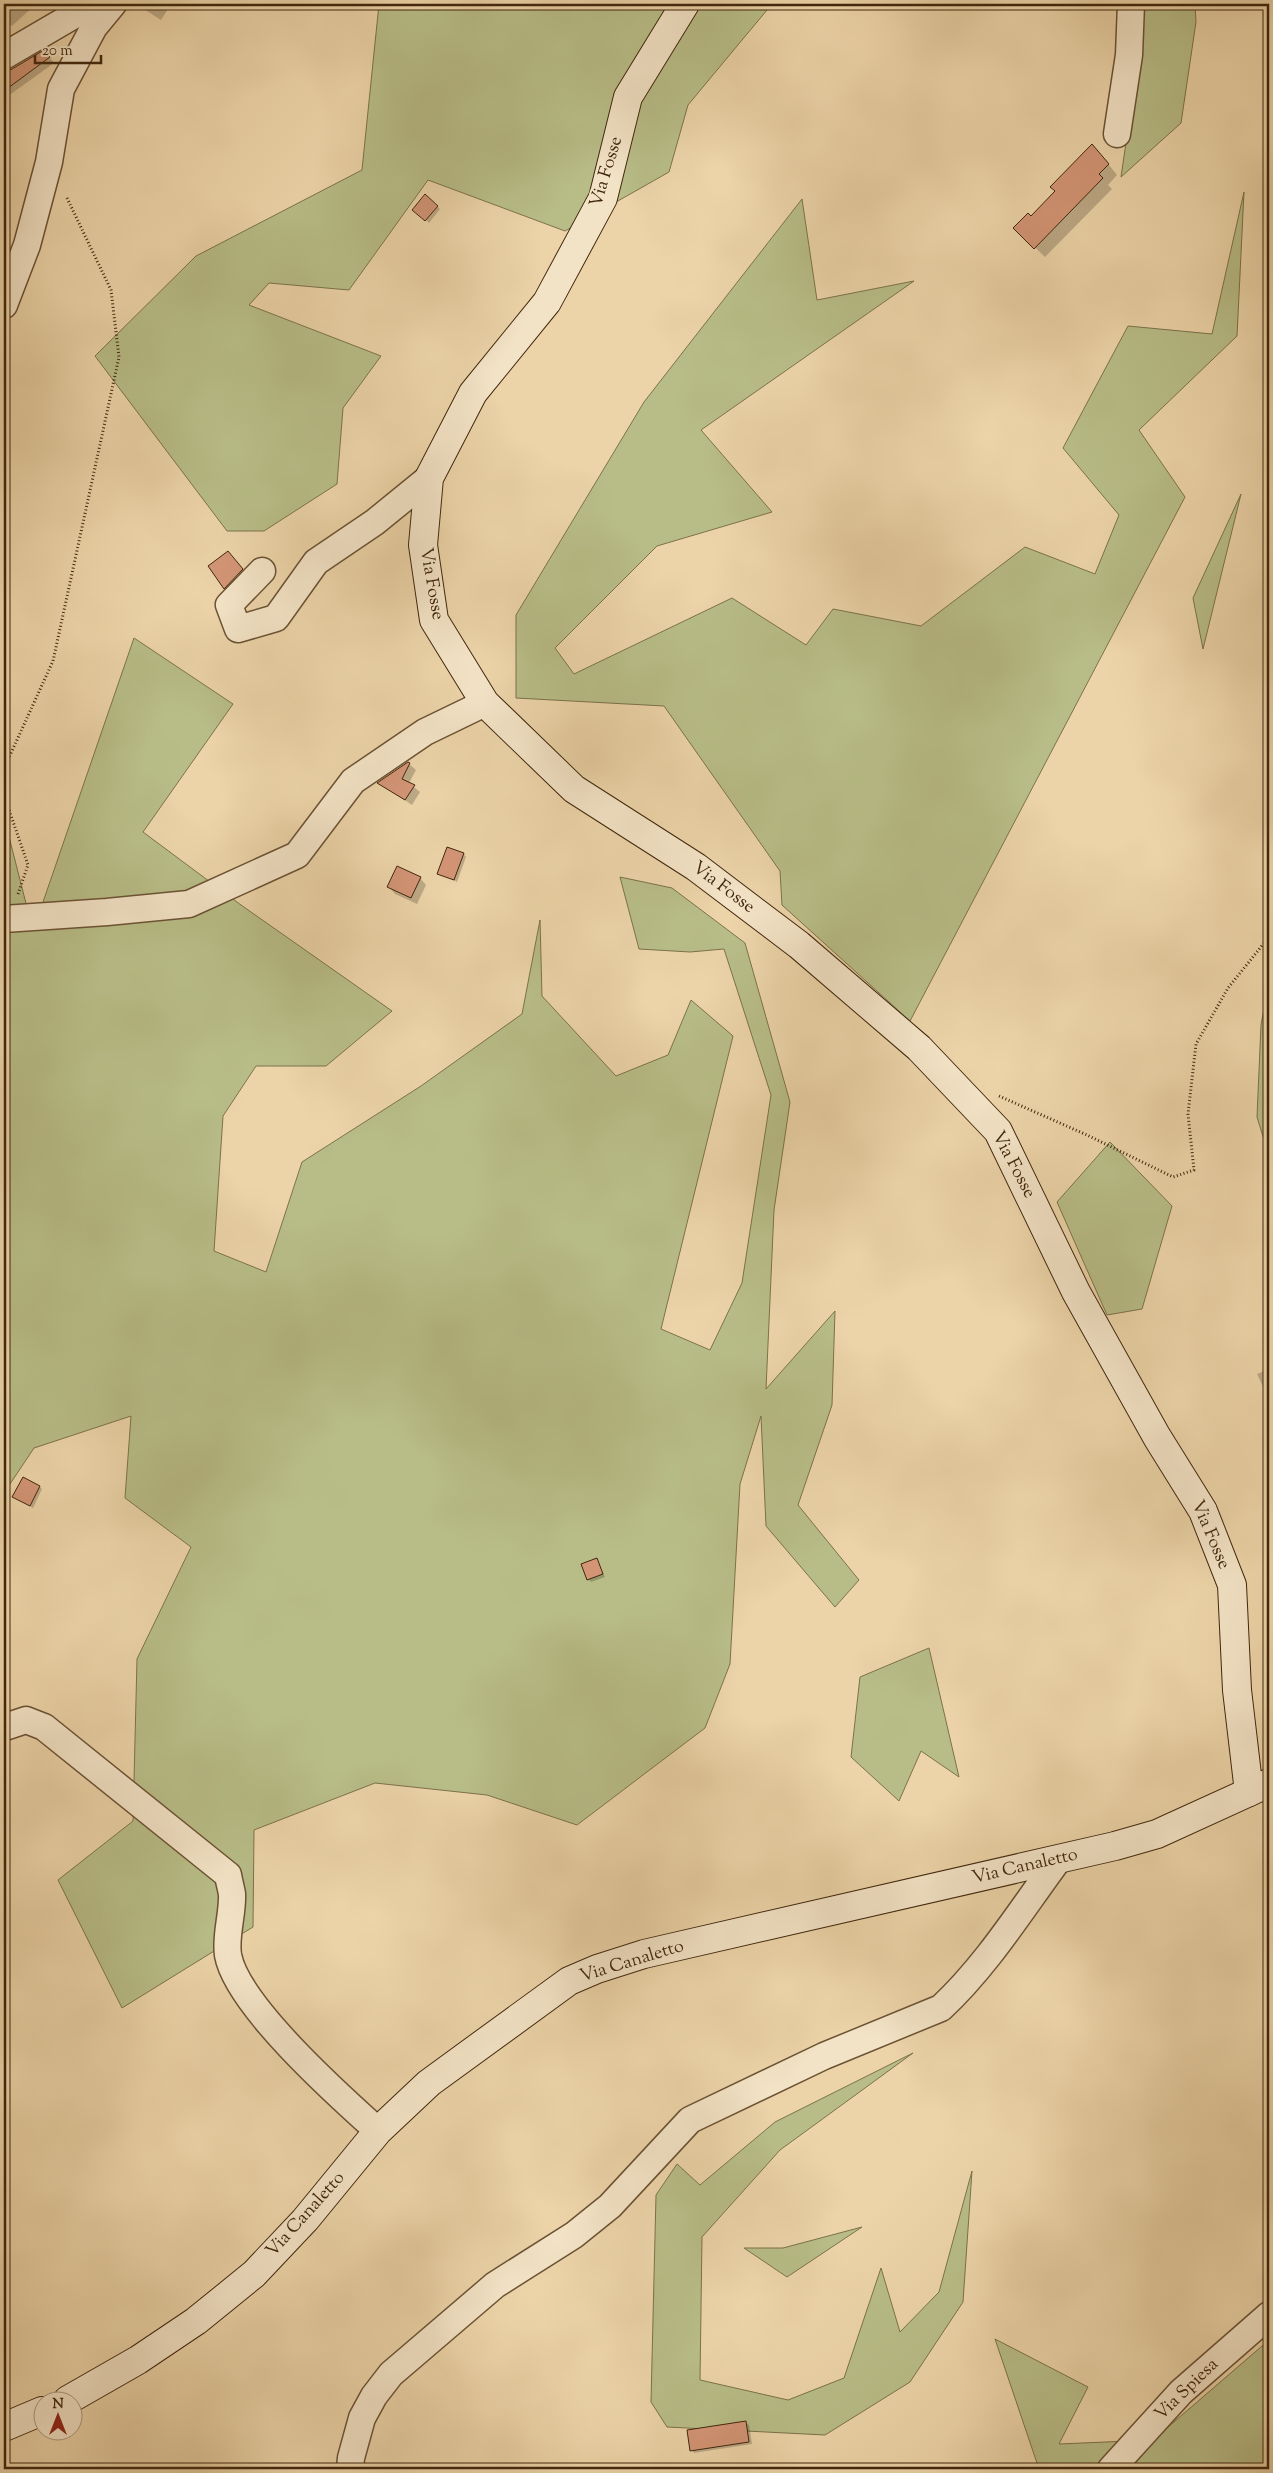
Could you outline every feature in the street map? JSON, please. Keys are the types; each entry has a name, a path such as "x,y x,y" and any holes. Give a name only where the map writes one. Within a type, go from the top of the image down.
{"street":[{"path":"4,56 93,4"},
{"path":"4,305 27,245 49,162 61,89 94,28 113,4"},
{"name":"Via Fosse","path":"685,4 628,97 603,198 547,302 473,393 429,478 423,545 434,620 485,703 574,789 696,867 799,945 919,1048 998,1131 1076,1292 1157,1437 1203,1511 1232,1586 1238,1690 1259,1787"},
{"path":"1117,134 1129,55 1131,4"},
{"path":"262,571 229,605 238,629 276,618 316,562 374,522 429,478"},
{"path":"6,919 189,904 297,855 353,782 426,732 485,703"},
{"path":"6,1727 26,1720 44,1727 228,1875 232,1894 228,1954 234,1974 261,2014 336,2092 378,2131"},
{"name":"Via Canaletto","path":"82,2392 138,2360 196,2321 254,2274 305,2220 378,2131 429,2083 498,2031 569,1982 597,1969 644,1954 1058,1860 1157,1834 1259,1787"},
{"path":"350,2469 351,2458 362,2418 374,2396 391,2374 422,2345 494,2285 574,2234 610,2206 690,2120 824,2056 941,2008 955,1995 1014,1921 1058,1860"},
{"name":"Via Spiesa","path":"1111,2469 1181,2392 1269,2315"},
{"path":"4,2427 32,2415"}],"path":[{"path":"6,919 28,865 7,804 6,764 53,661 119,357 111,290 49,162"},
{"path":"991,1092 1087,1135 1172,1177 1194,1170 1188,1114 1196,1044 1228,988 1269,937"}],"green space":[{"path":"379,4 772,4 688,105 669,172 565,231 428,180 349,290 269,283 249,305 381,356 343,408 337,484 264,531 227,531 95,356 196,256 362,170"},
{"path":"1137,4 1195,4 1196,22 1181,123 1121,177 1138,60"},
{"path":"1244,192 1237,336 1139,430 1185,497 910,1021 782,905 780,871 664,706 516,698 516,615 644,402 802,199 817,300 914,281 701,430 772,512 657,546 555,648 574,674 732,598 806,645 833,609 921,626 1025,547 1095,574 1119,515 1063,448 1128,326 1212,334"},
{"path":"1241,494 1203,649 1193,598"},
{"path":"134,638 233,704 143,832 241,905 392,1011 326,1066 256,1066 223,1116 214,1251 266,1272 302,1162 421,1086 522,1014 540,920 542,996 616,1076 668,1055 691,1000 733,1036 661,1329 710,1350 742,1283 771,1095 724,949 690,952 639,949 620,877 672,888 745,943 790,1102 774,1210 766,1389 835,1311 832,1405 798,1505 859,1580 835,1607 766,1526 761,1416 740,1484 730,1664 705,1728 577,1825 487,1795 375,1783 254,1830 253,1927 122,2008 58,1880 133,1821 137,1659 191,1547 125,1498 131,1416 34,1448 4,1493 4,817 33,931"},
{"path":"1269,981 1269,1156 1257,1117 1261,1025"},
{"path":"1110,1142 1172,1206 1142,1309 1107,1315 1057,1202"},
{"path":"929,1648 959,1777 921,1751 899,1801 851,1757 860,1677"},
{"path":"913,2053 780,2150 702,2237 700,2380 788,2400 844,2378 881,2268 900,2332 939,2292 972,2171 963,2302 910,2382 825,2435 667,2427 651,2402 656,2195 677,2164 700,2185 775,2122"},
{"path":"862,2227 787,2277 744,2248 783,2248"},
{"path":"995,2339 1088,2387 1059,2444 1153,2440 1269,2340 1269,2469 1039,2469"}],"building":[{"path":"44,50 50,57 4,91 4,71 12,69"},
{"path":"1092,144 1109,164 1099,174 1103,178 1034,249 1013,228 1028,213 1031,216 1055,191 1050,187"},
{"path":"425,194 438,206 425,221 412,210"},
{"path":"228,551 243,569 224,589 208,566"},
{"path":"408,762 410,763 402,779 415,785 405,800 377,783"},
{"path":"447,847 464,853 454,880 437,874"},
{"path":"397,866 421,877 411,898 387,887"},
{"path":"23,1477 40,1486 30,1506 12,1497"},
{"path":"597,1558 603,1574 587,1580 581,1564"},
{"path":"746,2421 749,2442 690,2451 687,2430"}]}
